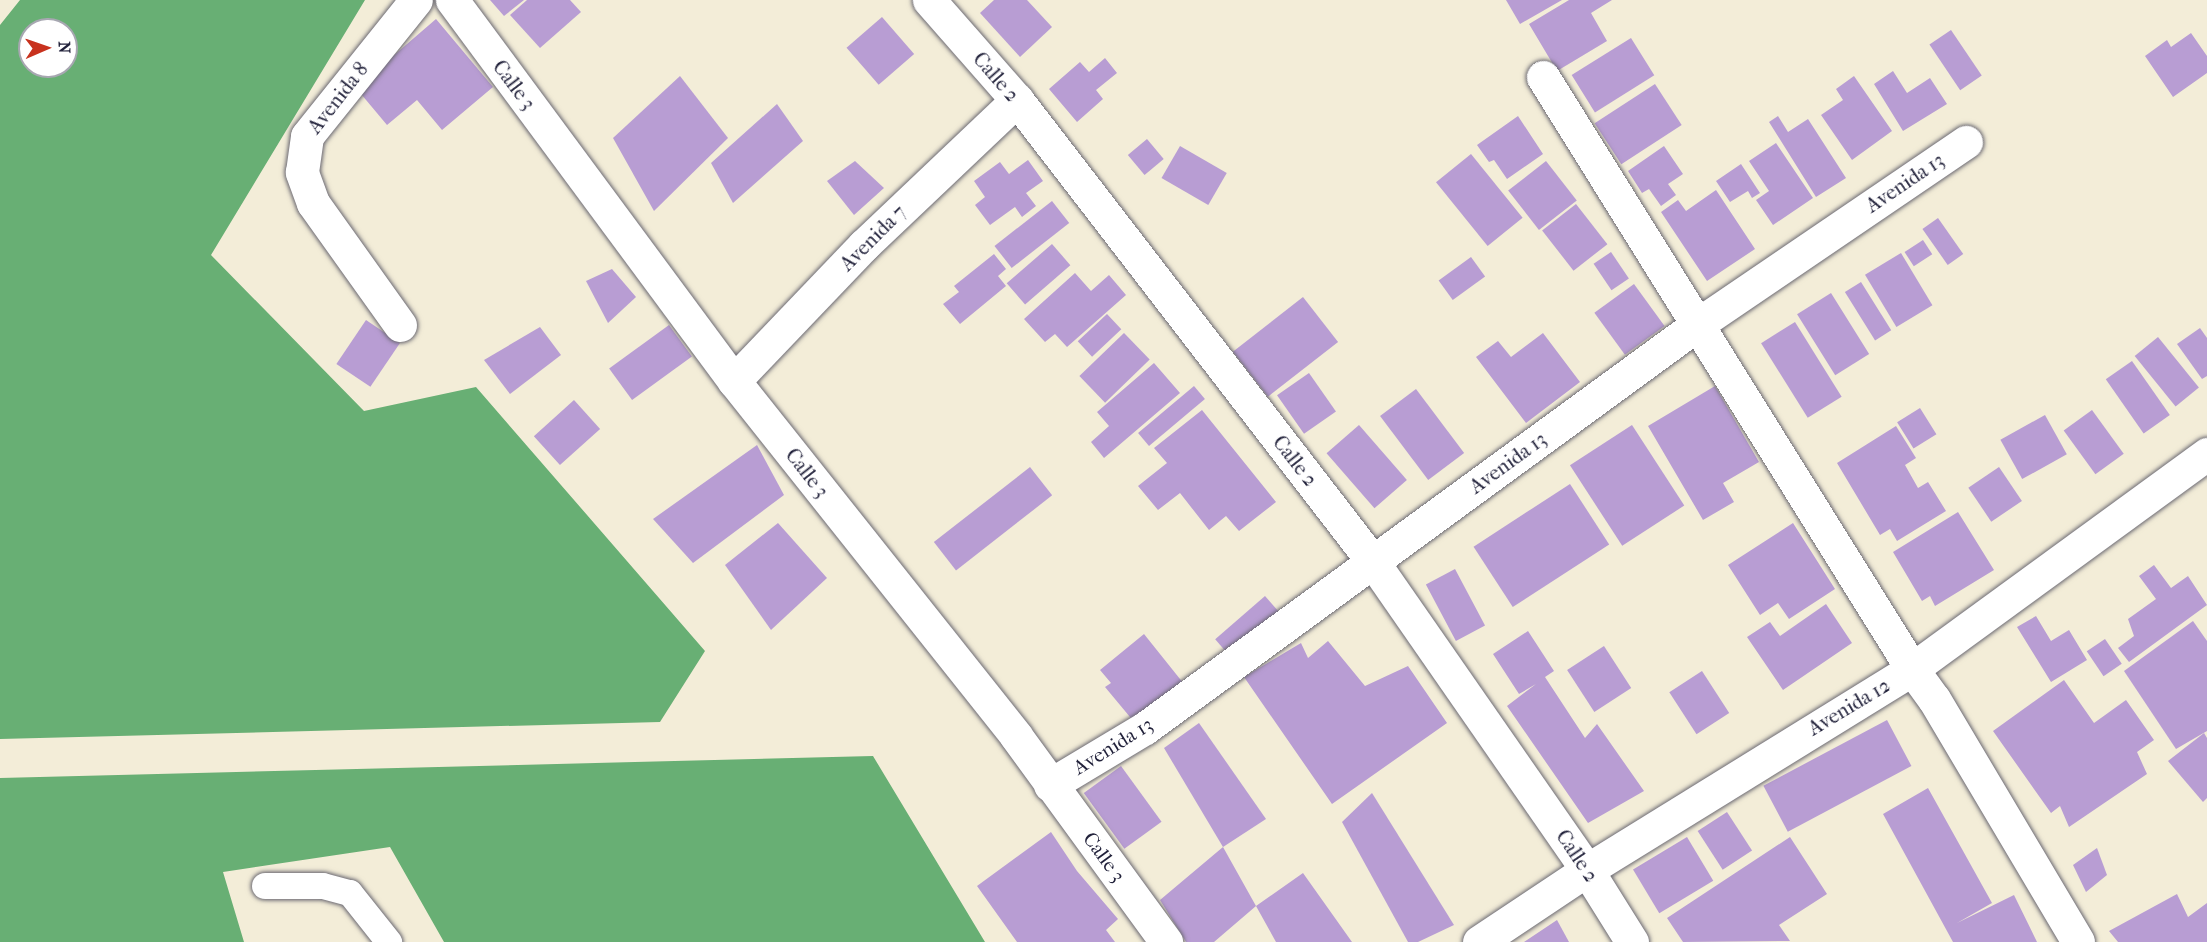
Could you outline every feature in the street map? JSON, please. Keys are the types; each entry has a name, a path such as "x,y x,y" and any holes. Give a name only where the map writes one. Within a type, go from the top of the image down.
{"street":[{"name":"Avenida 8","path":"400,325 313,203 302,172 307,136 416,0"},
{"name":"Calle 3","path":"452,0 734,381 1016,736 1166,942"},
{"name":"Calle 2","path":"929,0 1017,100 1373,562 1587,870 1632,942"},
{"path":"1543,77 1912,669 1934,699 2078,942"},
{"name":"Avenida 7","path":"734,381 864,245 1017,100"},
{"name":"Avenida 13","path":"1050,785 1145,728 1698,324 1966,142"},
{"name":"Avenida 12","path":"1479,942 1587,870 1912,669 2207,454"}],"lane":[{"path":"265,886 322,886 350,893 389,942"}],"green space":[{"path":"20,0 365,0 211,255 364,411 476,387 705,651 660,722 0,739 0,25"},
{"path":"873,756 985,942 444,942 390,847 223,872 244,942 0,942 0,778"}],"building":[{"path":"490,0 524,0 504,16"},
{"path":"527,0 570,0 581,12 540,48 510,15"},
{"path":"994,0 1027,0 1052,27 1020,57 980,13"},
{"path":"1506,0 1562,0 1520,24"},
{"path":"1569,0 1612,0 1591,13 1607,41 1557,71 1529,24"},
{"path":"882,17 914,54 879,85 847,48"},
{"path":"436,19 493,87 442,130 417,100 387,125 356,88"},
{"path":"1951,30 1982,76 1960,90 1929,45"},
{"path":"2191,33 2207,56 2207,73 2173,97 2145,56 2167,40 2171,47"},
{"path":"1631,38 1654,75 1595,112 1572,75"},
{"path":"1105,58 1117,73 1096,90 1103,99 1077,122 1049,89 1080,62 1089,72"},
{"path":"1893,71 1907,93 1930,78 1947,104 1903,131 1874,84"},
{"path":"680,76 728,138 654,211 613,138"},
{"path":"1854,76 1892,131 1852,160 1821,115 1843,100 1836,89"},
{"path":"1655,84 1682,125 1621,164 1595,123"},
{"path":"777,104 803,141 733,203 711,163"},
{"path":"1518,116 1543,154 1507,179 1494,160 1489,162 1477,145"},
{"path":"1778,116 1788,132 1808,119 1846,178 1816,197 1769,122"},
{"path":"1147,139 1164,159 1145,175 1128,155"},
{"path":"1776,143 1813,198 1773,225 1756,200 1769,191 1749,161"},
{"path":"1180,146 1227,173 1208,205 1162,178"},
{"path":"1664,146 1683,174 1668,184 1676,195 1661,206 1649,189 1642,193 1628,171"},
{"path":"1471,154 1523,218 1488,246 1436,182"},
{"path":"1028,160 1043,181 1026,193 1036,206 1022,217 1015,207 990,225 975,205 985,197 974,181 1000,162 1009,174"},
{"path":"855,161 884,188 854,215 827,181"},
{"path":"1546,161 1577,200 1539,230 1508,191"},
{"path":"1741,164 1760,193 1752,198 1748,191 1730,202 1716,181"},
{"path":"1716,190 1755,249 1707,281 1661,212 1678,200 1686,211"},
{"path":"1052,201 1069,223 1012,268 994,246"},
{"path":"1576,204 1607,244 1574,271 1542,230"},
{"path":"1938,218 1963,254 1948,265 1922,229"},
{"path":"1923,240 1932,254 1914,266 1905,252"},
{"path":"1052,244 1070,265 1025,304 1007,283"},
{"path":"1611,252 1629,279 1611,290 1594,264"},
{"path":"1901,253 1932,305 1896,327 1865,275"},
{"path":"994,254 1006,269 998,276 1006,286 960,324 943,304 959,292 954,286"},
{"path":"1471,257 1485,276 1453,300 1439,281"},
{"path":"612,269 636,297 608,323 586,281"},
{"path":"1075,273 1091,291 1109,275 1126,295 1067,347 1055,334 1045,342 1024,319"},
{"path":"1861,282 1891,330 1875,340 1845,292"},
{"path":"1634,284 1665,326 1625,355 1594,313"},
{"path":"1831,293 1869,354 1835,375 1797,314"},
{"path":"1303,297 1338,342 1268,397 1233,352"},
{"path":"1107,314 1121,329 1092,357 1078,341"},
{"path":"366,320 400,343 370,387 336,364"},
{"path":"1795,322 1842,397 1808,418 1761,343"},
{"path":"669,325 692,357 632,400 609,368"},
{"path":"540,327 561,355 510,394 484,360"},
{"path":"2200,328 2207,338 2207,376 2202,379 2177,344"},
{"path":"1124,333 1150,360 1105,403 1079,376"},
{"path":"1543,333 1580,382 1526,423 1476,357 1498,341 1511,357"},
{"path":"2158,337 2199,388 2176,406 2135,356"},
{"path":"2132,361 2170,415 2144,433 2106,379"},
{"path":"1154,363 1180,393 1104,458 1091,442 1109,426 1097,412"},
{"path":"1309,373 1336,412 1304,434 1277,395"},
{"path":"1194,386 1205,399 1149,446 1138,433"},
{"path":"1715,386 1759,462 1723,483 1734,502 1703,520 1648,426"},
{"path":"1416,389 1464,453 1428,480 1380,416"},
{"path":"574,400 600,429 560,465 534,436"},
{"path":"1920,408 1936,434 1914,449 1897,422"},
{"path":"1202,410 1276,502 1239,531 1226,516 1209,530 1180,493 1158,510 1138,486 1167,463 1154,448"},
{"path":"2092,410 2124,454 2095,474 2064,431"},
{"path":"2045,415 2067,454 2022,479 2000,440"},
{"path":"1359,425 1407,480 1374,508 1327,453"},
{"path":"1632,425 1684,506 1622,546 1570,465"},
{"path":"1896,426 1916,458 1905,465 1918,488 1928,482 1946,511 1897,541 1890,529 1880,535 1837,463"},
{"path":"757,445 784,495 693,563 653,519"},
{"path":"1030,467 1052,495 956,570 934,542"},
{"path":"1999,467 2022,501 1991,522 1968,488"},
{"path":"1570,484 1609,544 1513,607 1474,547"},
{"path":"1958,512 1994,570 1935,606 1930,596 1922,601 1893,552"},
{"path":"778,523 827,578 771,630 725,565"},
{"path":"1793,523 1835,589 1789,619 1778,603 1760,615 1728,565"},
{"path":"2154,565 2171,588 2188,576 2207,605 2129,662 2118,648 2134,636 2128,619 2156,599 2139,576"},
{"path":"1455,569 1485,626 1456,641 1426,584"},
{"path":"1265,596 1280,613 1230,657 1215,639"},
{"path":"1826,604 1852,643 1783,690 1747,637 1770,622 1780,636"},
{"path":"2036,616 2051,641 2069,630 2087,660 2051,682 2017,627"},
{"path":"2193,621 2207,641 2207,731 2176,749 2124,671"},
{"path":"1528,631 1554,671 1545,677 1585,738 1597,724 1644,791 1588,823 1507,706 1536,684 1519,694 1493,654"},
{"path":"1144,634 1184,684 1135,723 1105,687 1111,683 1100,670"},
{"path":"2105,639 2122,664 2104,676 2087,651"},
{"path":"1328,641 1365,686 1408,666 1447,723 1332,804 1244,677 1301,643 1308,658"},
{"path":"1604,646 1631,688 1594,712 1567,670"},
{"path":"1702,671 1729,713 1697,734 1669,692"},
{"path":"2064,680 2094,723 2126,700 2154,740 2137,752 2147,774 2069,827 2060,806 2051,813 1993,731"},
{"path":"1887,720 1911,766 1788,832 1763,786"},
{"path":"1199,723 1266,819 1223,847 1164,748"},
{"path":"2204,733 2207,738 2207,798 2203,802 2168,761"},
{"path":"1121,766 1162,822 1124,849 1084,793"},
{"path":"1928,788 1992,903 1957,923 2014,895 2037,942 1953,942 1883,814"},
{"path":"1372,793 1454,925 1418,942 1408,942 1342,822"},
{"path":"1727,812 1752,851 1723,870 1698,831"},
{"path":"1051,832 1077,871 1118,919 1106,930 1115,942 1017,942 977,886"},
{"path":"1687,837 1713,881 1659,913 1633,869"},
{"path":"1790,837 1827,894 1779,925 1790,941 1683,942 1667,918"},
{"path":"1223,847 1256,906 1214,942 1186,942 1160,900"},
{"path":"2097,848 2107,875 2086,892 2073,865"},
{"path":"1303,873 1352,942 1276,942 1256,906"},
{"path":"2177,894 2188,917 2207,903 2207,942 2118,942 2109,931"},
{"path":"1557,920 1569,942 1524,942"}]}
